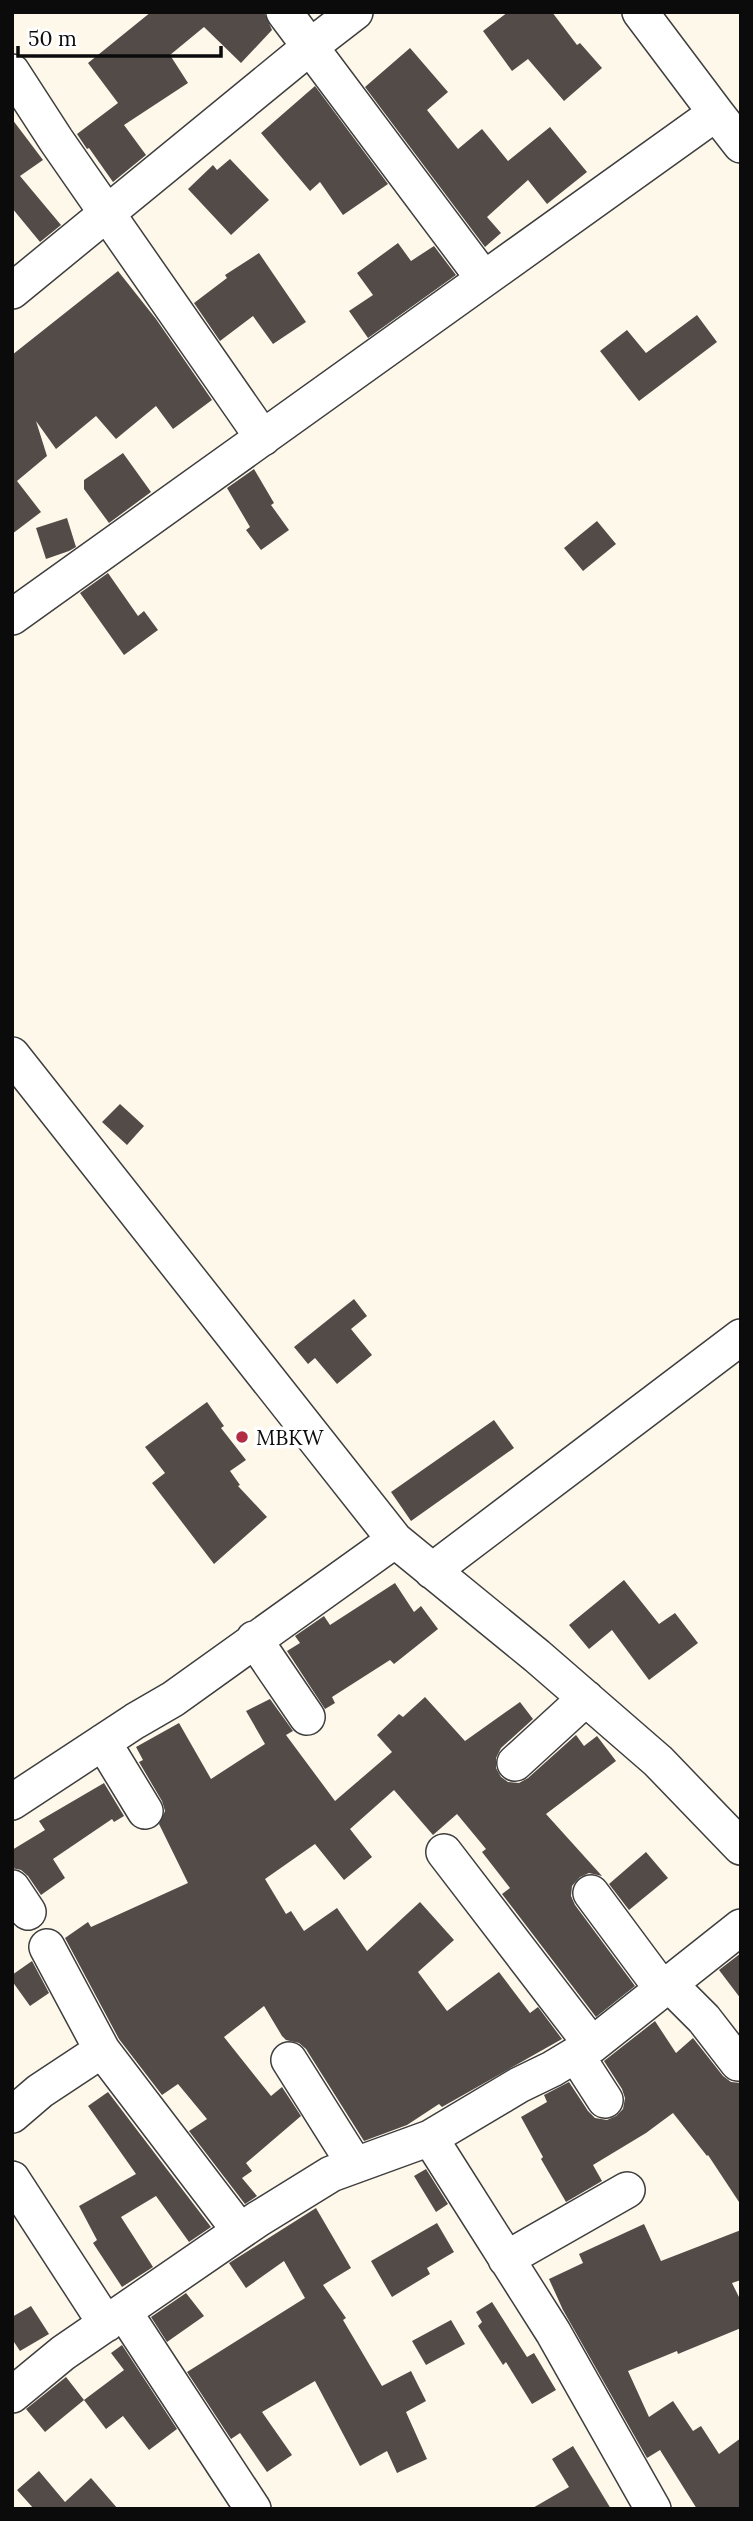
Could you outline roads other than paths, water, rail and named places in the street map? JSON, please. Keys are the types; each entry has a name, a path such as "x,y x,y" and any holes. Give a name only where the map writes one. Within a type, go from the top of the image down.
{"street":[{"path":"284,12 484,279"},
{"path":"12,291 355,12"},
{"path":"640,12 741,145"},
{"path":"12,72 263,438"},
{"path":"12,617 716,113"},
{"path":"12,1055 396,1540 658,1761 741,1847"},
{"path":"432,1571 741,1337"},
{"path":"12,1802 173,1699 396,1540"},
{"path":"254,1639 307,1717"},
{"path":"515,1763 586,1698"},
{"path":"103,1742 145,1811"},
{"path":"444,1852 584,2050 605,2100"},
{"path":"591,1893 666,1987 704,2019 738,2063"},
{"path":"12,2395 63,2353 240,2231 331,2174 430,2138 584,2050 741,1927"},
{"path":"47,1947 102,2050 240,2231"},
{"path":"12,2115 40,2091 102,2050"},
{"path":"289,2060 355,2165"},
{"path":"430,2138 553,2332 653,2509"},
{"path":"12,2179 253,2509"},
{"path":"506,2259 627,2190"}],"place":[{"name":"MBKW","path":"242,1437"}]}
